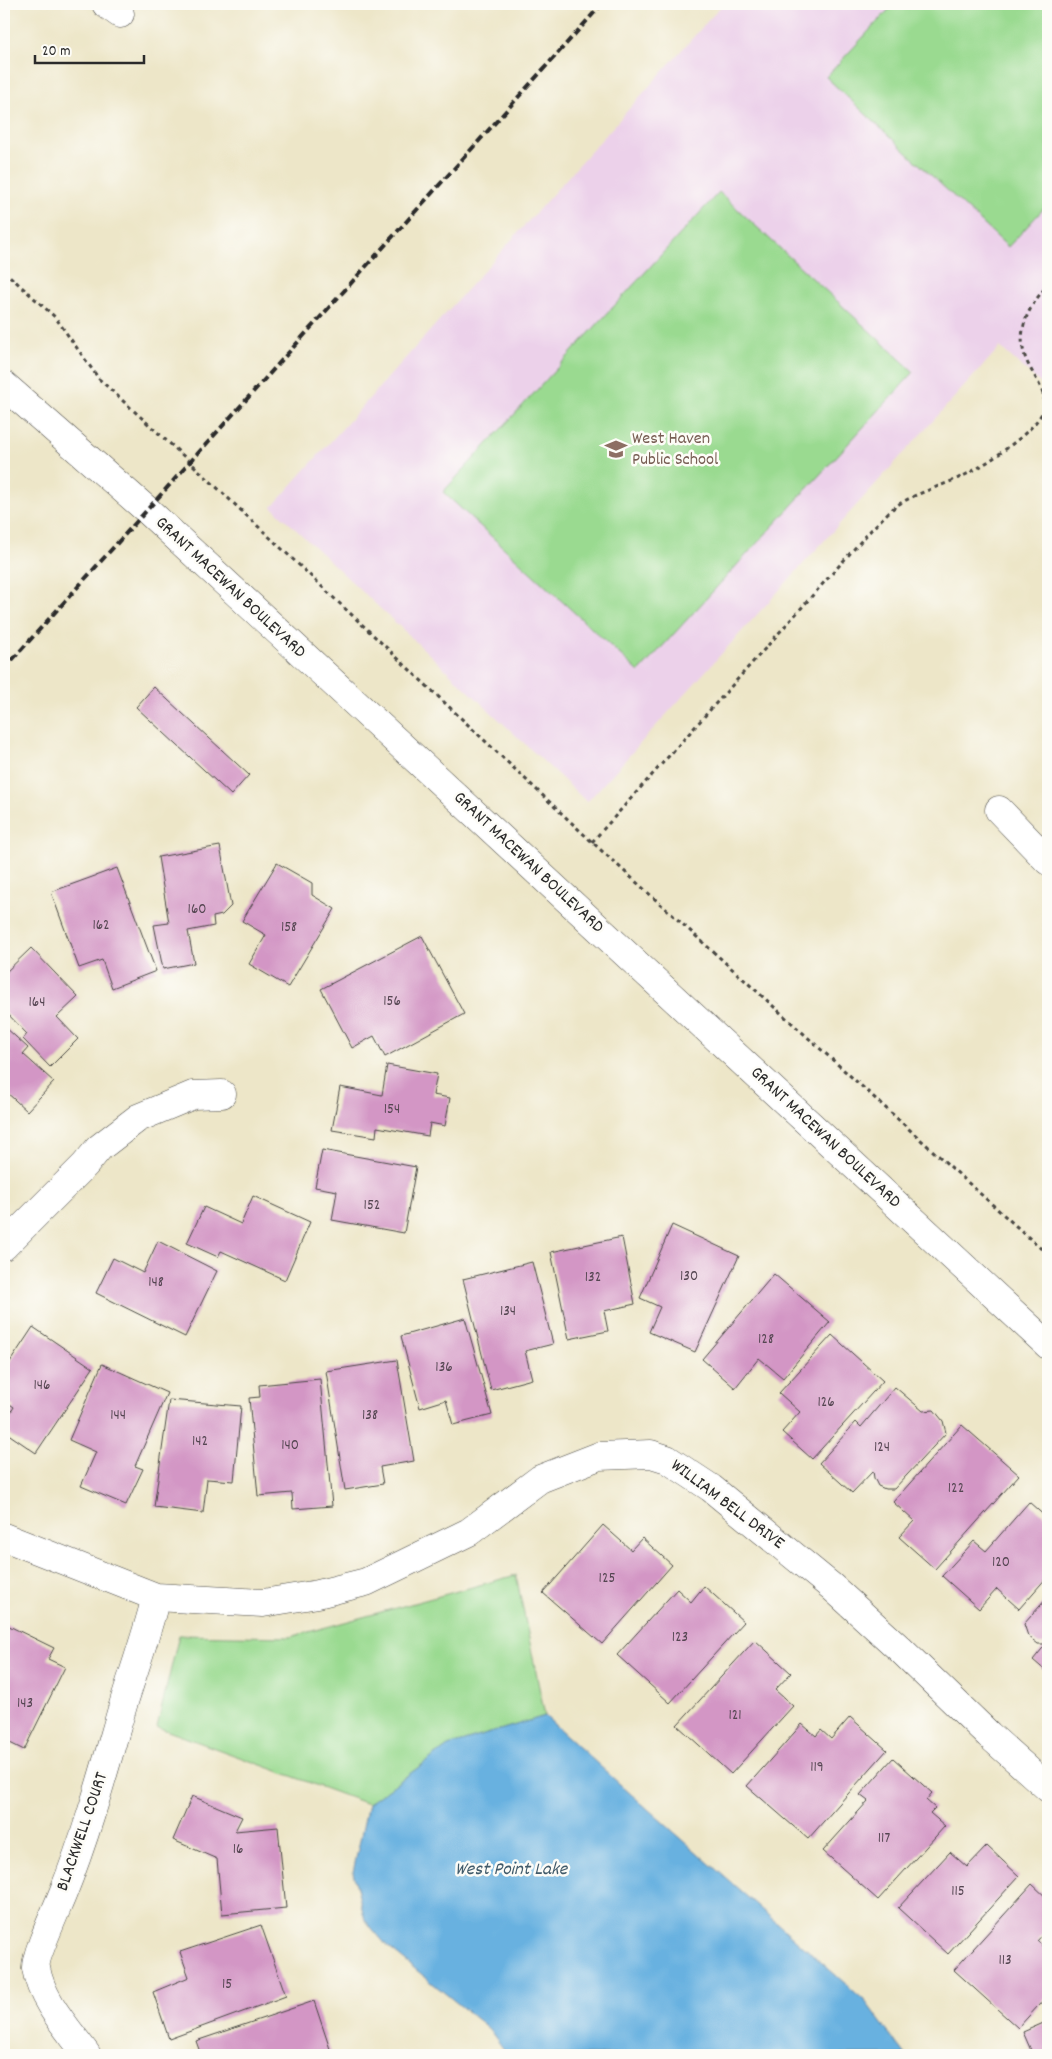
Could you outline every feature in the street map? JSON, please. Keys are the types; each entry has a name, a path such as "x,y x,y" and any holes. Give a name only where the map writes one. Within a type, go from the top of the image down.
{"street":[{"name":"GRANT MACEWAN BOULEVARD","path":"4,385 154,517 1048,1345"},
{"path":"999,810 1048,861"},
{"path":"4,1246 100,1148 138,1118 193,1095 222,1094"},
{"name":"WILLIAM BELL DRIVE","path":"4,1537 156,1597 262,1603 318,1594 366,1582 469,1532 540,1479 599,1456 651,1454 668,1459 718,1493 832,1587 1048,1788"},
{"name":"BLACKWELL COURT","path":"87,2055 56,2013 41,1987 35,1965 94,1807 156,1597"}],"path":[{"path":"4,270 55,317 99,379 204,475 592,842 1048,1255"},
{"path":"592,842 871,530 896,507 925,491 965,475 998,455 1030,429 1042,412 1044,401 1042,392 1024,353 1023,335 1026,318 1032,303 1048,284"}],"shaded area":[{"name":"West Haven Public School","path":"723,4 1048,4 1048,390 1000,347 587,802 272,507"}],"green space":[{"path":"894,4 1048,4 1048,204 1008,247 826,77"},
{"path":"719,192 914,372 639,672 443,492"},
{"path":"516,1575 545,1716 448,1746 368,1804 157,1727 179,1635 290,1637"}],"water":[{"name":"West Point Lake","path":"545,1716 865,2001 905,2055 508,2055 489,2029 388,1947 365,1920 353,1872 368,1804 448,1746"}],"building":[{"path":"154,687 249,775 231,795 136,707"},
{"path":"220,846 231,906 222,915 213,917 214,926 188,931 194,963 163,969 154,925 169,923 158,857"},
{"path":"277,863 312,883 312,895 335,909 288,987 249,964 266,935 242,921"},
{"path":"117,868 156,971 112,988 102,960 79,968 51,892"},
{"path":"422,936 464,1014 385,1057 374,1036 352,1048 321,989"},
{"path":"31,948 78,997 57,1017 78,1039 50,1067 23,1039 27,1034 4,1010 4,974"},
{"path":"4,1026 28,1048 23,1054 54,1082 27,1111 4,1090"},
{"path":"387,1065 437,1074 433,1095 450,1098 445,1126 430,1123 428,1136 377,1127 376,1137 332,1130 340,1087 382,1095"},
{"path":"322,1150 416,1167 404,1233 332,1220 337,1191 315,1187"},
{"path":"253,1196 310,1222 285,1280 221,1251 218,1257 187,1243 204,1207 241,1224"},
{"path":"672,1225 739,1256 695,1352 649,1332 660,1307 640,1298"},
{"path":"622,1237 635,1304 604,1311 608,1331 569,1339 551,1252"},
{"path":"158,1241 217,1271 185,1337 96,1293 113,1258 143,1273"},
{"path":"532,1262 553,1344 525,1351 532,1379 491,1390 463,1279"},
{"path":"774,1274 830,1322 783,1378 759,1358 735,1388 702,1359"},
{"path":"465,1318 492,1415 453,1425 446,1400 420,1408 401,1336"},
{"path":"33,1327 93,1368 36,1453 4,1431 4,1423 14,1407 4,1400 4,1371"},
{"path":"832,1335 883,1381 812,1459 782,1432 800,1412 779,1393"},
{"path":"397,1360 414,1461 380,1467 383,1484 345,1490 326,1371"},
{"path":"102,1364 167,1393 135,1466 143,1469 126,1505 81,1486 96,1452 69,1440"},
{"path":"320,1379 332,1506 293,1509 292,1493 258,1496 249,1398 260,1397 259,1385"},
{"path":"895,1387 923,1411 934,1410 943,1421 946,1433 894,1489 885,1489 878,1486 873,1471 852,1493 819,1463 856,1422 861,1427"},
{"path":"169,1400 241,1406 234,1481 207,1479 203,1513 154,1507"},
{"path":"962,1425 1019,1475 935,1569 899,1537 914,1521 893,1502"},
{"path":"1029,1502 1048,1519 1048,1576 1019,1609 997,1589 979,1609 942,1576 974,1541 986,1551"},
{"path":"603,1525 631,1550 642,1538 672,1565 602,1644 543,1593"},
{"path":"704,1586 744,1622 670,1703 617,1655 677,1589 691,1602"},
{"path":"1048,1597 1048,1673 1033,1660 1046,1644 1038,1644 1028,1636 1024,1624"},
{"path":"5,1624 54,1648 48,1659 65,1667 24,1750 4,1740"},
{"path":"755,1640 791,1673 775,1690 793,1706 731,1774 677,1725"},
{"path":"850,1717 887,1750 808,1839 747,1786 802,1724 816,1736 821,1730 831,1739"},
{"path":"893,1758 932,1793 926,1800 935,1808 930,1813 945,1826 878,1900 823,1851 868,1801 860,1795"},
{"path":"192,1796 242,1817 235,1831 278,1827 286,1908 222,1914 217,1859 173,1840"},
{"path":"987,1846 1019,1876 948,1954 898,1908 950,1852 967,1867"},
{"path":"1032,1884 1048,1899 1048,1929 1037,1941 1048,1951 1048,1995 1018,2028 954,1970"},
{"path":"261,1925 286,1996 169,2039 153,1992 189,1977 180,1952"},
{"path":"314,2001 332,2055 201,2055 196,2041"},
{"path":"1048,2021 1048,2055 1033,2055 1023,2032"}],"railway":[{"path":"4,669 602,4"}],"place":[{"name":"West Haven Public School","path":"616,449"}]}
